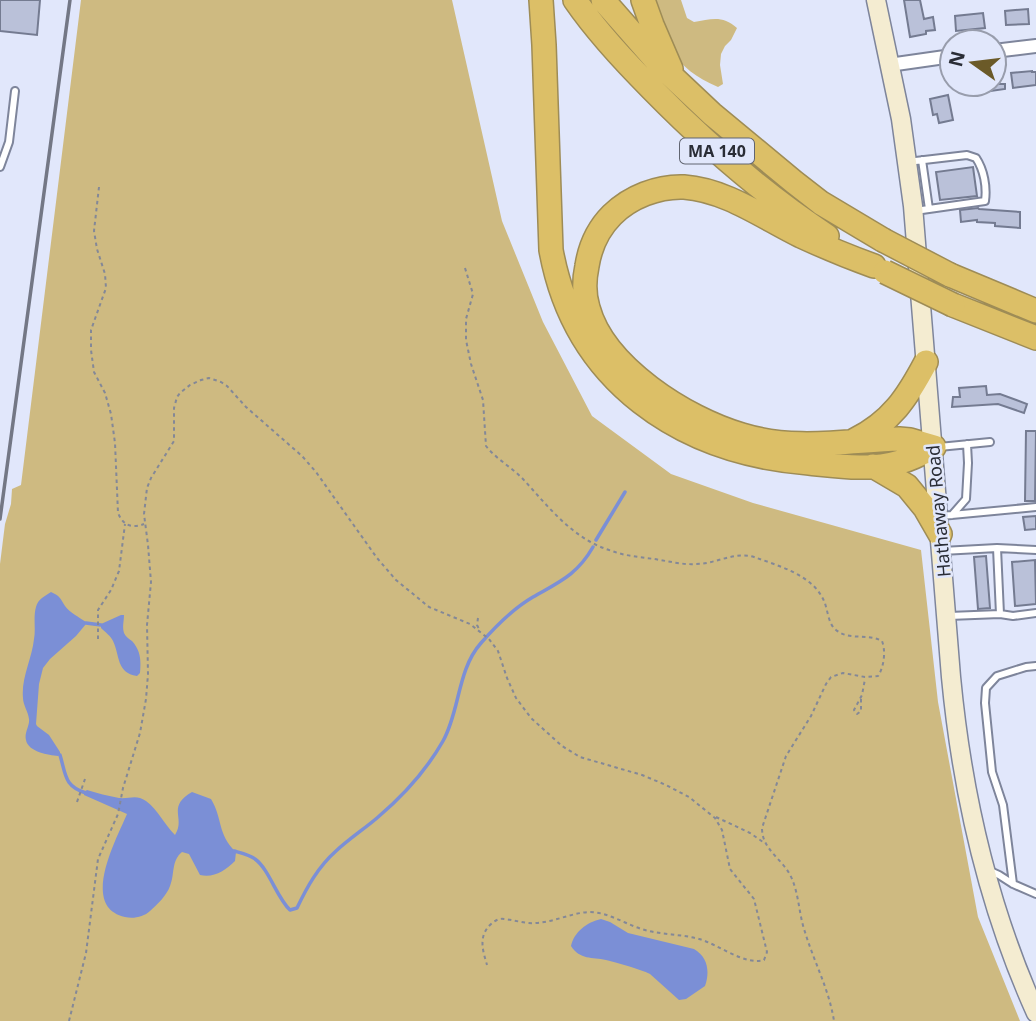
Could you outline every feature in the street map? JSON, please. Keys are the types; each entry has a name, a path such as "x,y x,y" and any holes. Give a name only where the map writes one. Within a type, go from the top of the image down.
{"highway":[{"path":"541,0 551,250 558,281 570,314 593,354 620,384 661,417 724,447 754,456 786,461 873,466 898,463 934,447"},
{"name":"MA 140","path":"575,0 627,63 664,102 767,193 802,219 880,269 953,305 1036,338"},
{"name":"MA 140","path":"603,0 643,48 712,114 794,182 841,216 950,275 1036,311"},
{"path":"643,0 679,84"},
{"path":"880,269 818,244 729,199 683,187 650,192 635,198 606,222 588,259 585,292 593,321 624,364 652,390 706,422 760,440 808,445 899,439 934,447"},
{"path":"852,442 874,429 896,410 913,387 926,362"},
{"path":"873,466 907,486 943,529"}],"main road":[{"name":"Hathaway Road","path":"876,0 889,65 915,161 921,210 926,362 943,529 947,616 958,740 971,816 985,869 1004,932 1034,1005"}],"street":[{"path":"1008,49 1036,46"},
{"path":"889,65 938,59"}],"lane":[{"path":"0,167 9,142 15,91"},
{"path":"915,161 967,155 976,158 983,174 986,192 985,201 921,210"},
{"path":"934,447 990,442"},
{"path":"943,529 966,499 967,444"},
{"path":"943,529 1036,508"},
{"path":"943,529 997,548 1036,550"},
{"path":"997,548 1000,614"},
{"path":"947,616 1013,616 1036,613"},
{"path":"1013,884 1003,805 992,772 986,688 997,676 1036,666"},
{"path":"985,869 1036,894"}],"path":[{"path":"99,187 94,231 106,288 91,330 93,372 105,393 111,414 118,513 125,524 135,526 145,523"},
{"path":"465,268 473,294 467,318 466,340 483,400 486,446 519,475 561,521 612,551 700,565 745,555 779,567 808,580 820,593 832,625 837,631 854,637 882,641 884,650 880,673 876,677 843,673 831,677 826,684 784,763 762,828 766,844 792,878 804,931 821,974 834,1021"},
{"path":"69,1021 86,953 98,859 118,814 120,797 140,733 148,674 147,625 151,582 144,514 149,482 174,442 174,408 177,397 190,385 209,378 226,386 302,456 396,580 429,607 463,620 489,639 498,651 516,698 531,718 562,746 580,757 666,785 688,797 715,818 722,830 730,869 754,900 767,952 764,960 751,961 697,938 647,930 625,924 606,914 591,912 540,923 503,918 497,920 488,927 483,939 483,953 487,965"},
{"path":"98,639 98,610 119,571 125,524"},
{"path":"478,618 477,625 482,633"},
{"path":"861,699 865,677"},
{"path":"77,802 85,779"},
{"path":"711,815 750,833 766,844"}],"shaded area":[{"path":"81,0 452,0 502,221 543,322 592,416 671,474 753,503 921,550 938,702 978,917 1020,1021 0,1021 0,564 12,489 21,485"},
{"path":"651,0 681,0 687,18 694,22 722,20 737,28 721,54 723,84 718,87 703,80 681,62 661,29"}],"water":[{"path":"51,592 60,597 69,611 86,622 76,636 43,668 39,684 36,724 49,735 60,752 58,756 39,752 28,744 26,737 29,719 23,698 34,639 36,607 40,600"},
{"path":"124,615 124,633 139,652 140,673 137,676 122,667 112,639 101,628 101,624"},
{"path":"87,790 146,801 175,835 179,823 178,808 184,797 192,792 211,799 223,833 236,852 235,861 219,873 200,875 189,854 182,852 175,864 169,889 148,913 128,918 111,911 104,900 105,871 127,814 84,795"},
{"path":"601,919 628,933 699,952 707,965 705,986 686,999 679,1000 650,974 623,964 578,954 571,946 575,936 586,925"}],"building":[{"path":"0,0 40,0 37,35 0,31"},
{"path":"904,0 920,0 924,19 933,17 935,30 910,37"},
{"path":"1028,9 1029,24 1006,25 1005,11"},
{"path":"983,13 985,28 956,28 955,16"},
{"path":"1036,72 1036,85 1013,88 1011,73"},
{"path":"949,98 953,120 939,123 937,114 933,115 930,99"},
{"path":"973,167 977,196 940,200 936,172"},
{"path":"978,208 1020,212 1020,228 995,226 995,223 977,220 961,222 960,210"},
{"path":"986,386 987,395 1000,394 1027,404 1024,413 998,404 952,407 953,397 960,397 959,388"},
{"path":"1026,431 1036,431 1035,501 1025,501"},
{"path":"1036,516 1036,529 1025,530 1023,517"},
{"path":"986,556 990,608 978,609 974,557"},
{"path":"1035,560 1036,604 1015,606 1012,562"}],"waterway":[{"path":"596,540 625,492"},
{"path":"234,851 255,859 265,870 285,905 290,910 297,908 330,857 396,801 429,763 449,729 467,665 481,643 519,607 574,571 593,547"},
{"path":"86,623 101,625"},
{"path":"60,755 70,783 86,793"}],"railway":[{"path":"0,519 70,0"}]}
